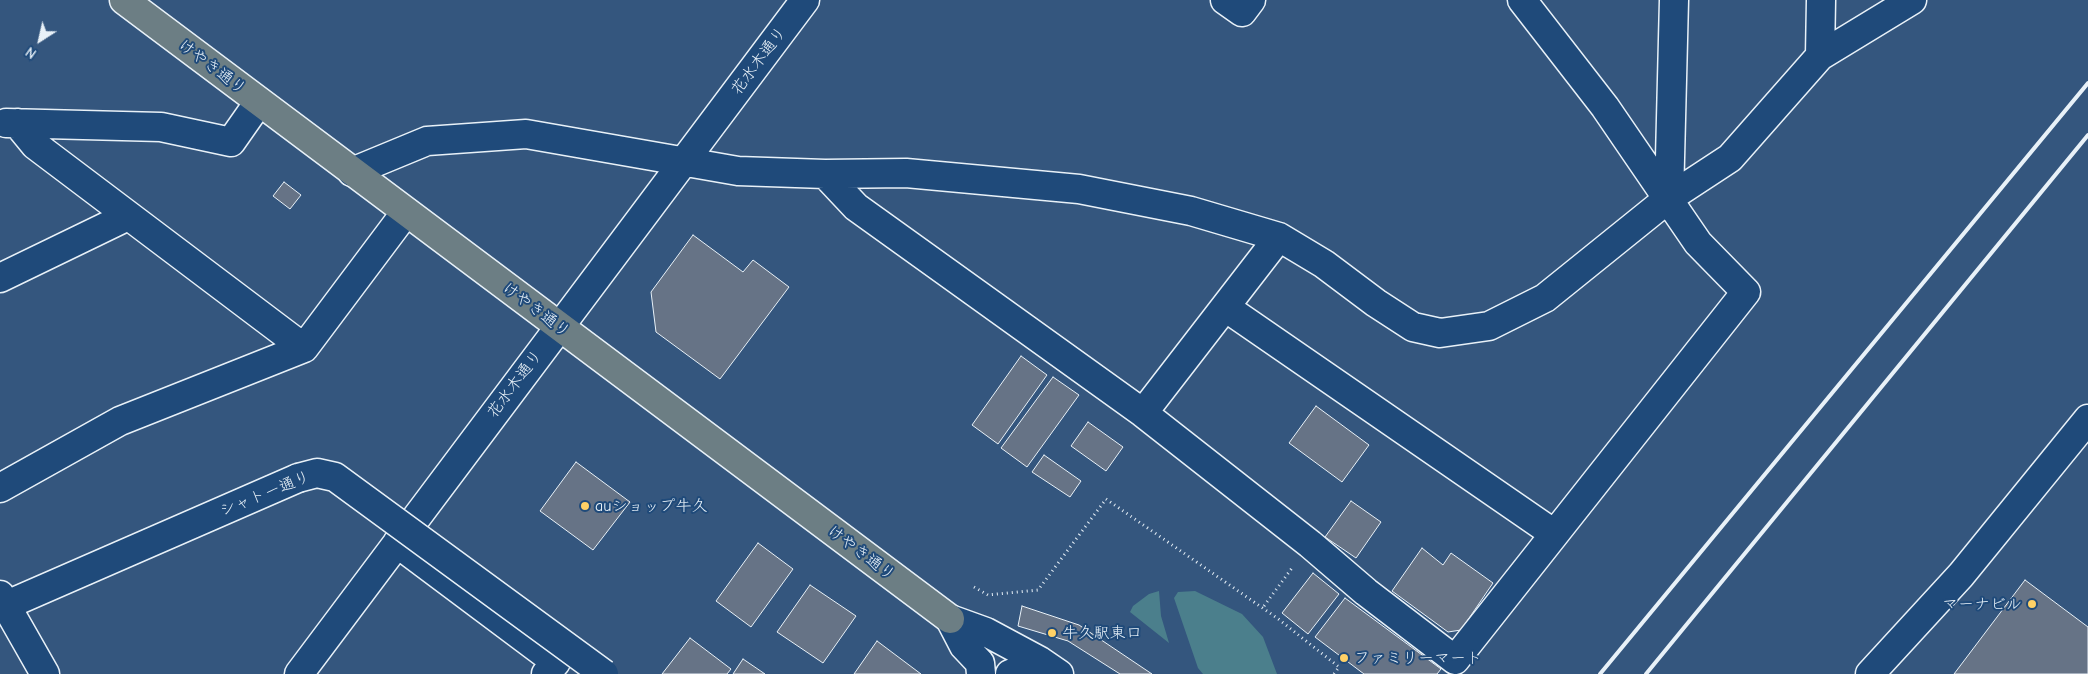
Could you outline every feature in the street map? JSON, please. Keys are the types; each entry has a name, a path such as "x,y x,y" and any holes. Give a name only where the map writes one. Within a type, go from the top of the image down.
{"main road":[{"name":"けやき通り","path":"124,0 950,619"}],"street":[{"name":"花水木通り","path":"299,674 558,326 805,0"},
{"path":"1225,0 1242,12 1251,0"},
{"path":"825,174 856,207 1143,413 1310,544 1366,592 1455,660 1746,292 1698,242 1605,108 1522,0"},
{"path":"1669,198 1674,0"},
{"path":"1820,56 1821,0"},
{"path":"352,172 427,141 526,134 738,171 825,174 906,173 1079,189 1191,211 1279,237 1324,264 1376,303 1413,327 1440,333 1489,326 1545,298 1669,198 1730,158 1820,56 1912,0"},
{"path":"9,123 161,127 231,142 259,102"},
{"path":"9,123 34,145 304,348"},
{"path":"0,488 120,421 304,348 406,212"},
{"path":"0,278 128,216"},
{"path":"1143,413 1279,237"},
{"path":"1225,307 1554,533"},
{"path":"1870,674 1961,575 2088,419"},
{"name":"シャトー通り","path":"2,603 298,478 317,472 335,477 604,674"},
{"path":"397,543 556,662 546,674"},
{"path":"2,603 45,674"},
{"path":"950,619 986,632 1048,670"},
{"path":"950,619 964,646 980,663 981,674"},
{"path":"1010,674 1048,670"}],"path":[{"path":"974,587 988,595 1038,590 1106,498 1277,618 1339,667 1334,674"},
{"path":"1264,606 1310,544"}],"green space":[{"path":"1159,591 1161,616 1169,643 1130,612 1133,606 1149,594"},
{"path":"1195,591 1242,614 1263,637 1277,674 1203,674 1198,668 1174,598 1178,592"}],"building":[{"path":"284,182 301,195 290,209 273,196"},
{"path":"693,235 743,272 753,260 789,287 720,379 656,332 651,292"},
{"path":"1021,356 1047,375 998,444 972,425"},
{"path":"1053,377 1079,395 1027,467 1001,448"},
{"path":"1316,406 1369,445 1342,482 1289,443"},
{"path":"1088,422 1123,447 1106,471 1071,446"},
{"path":"1044,455 1081,481 1070,497 1032,472"},
{"name":"auショップ牛久","path":"576,462 630,502 593,550 540,511"},
{"path":"1351,501 1381,522 1356,558 1325,537"},
{"path":"758,543 793,569 751,627 716,601"},
{"path":"1422,548 1443,565 1451,553 1493,583 1461,630 1448,632 1392,591"},
{"path":"1313,573 1339,594 1308,634 1282,613"},
{"name":"マーナビル","path":"2025,580 2088,627 2088,674 1954,674"},
{"path":"810,585 856,616 823,663 777,632"},
{"path":"1345,598 1441,669 1437,674 1364,674 1315,637"},
{"path":"1022,606 1079,625 1152,674 1120,674 1068,641 1018,626"},
{"path":"690,638 731,669 727,674 662,674"},
{"path":"877,641 921,674 854,674"},
{"path":"743,659 765,674 733,674"}],"railway":[{"path":"1600,674 2088,83"},
{"path":"1646,674 2088,135"}],"place":[{"name":"auショップ牛久","path":"585,506"},
{"name":"マーナビル","path":"2032,604"},
{"name":"牛久駅東口","path":"1052,633"},
{"name":"ファミリーマート","path":"1344,658"}]}
